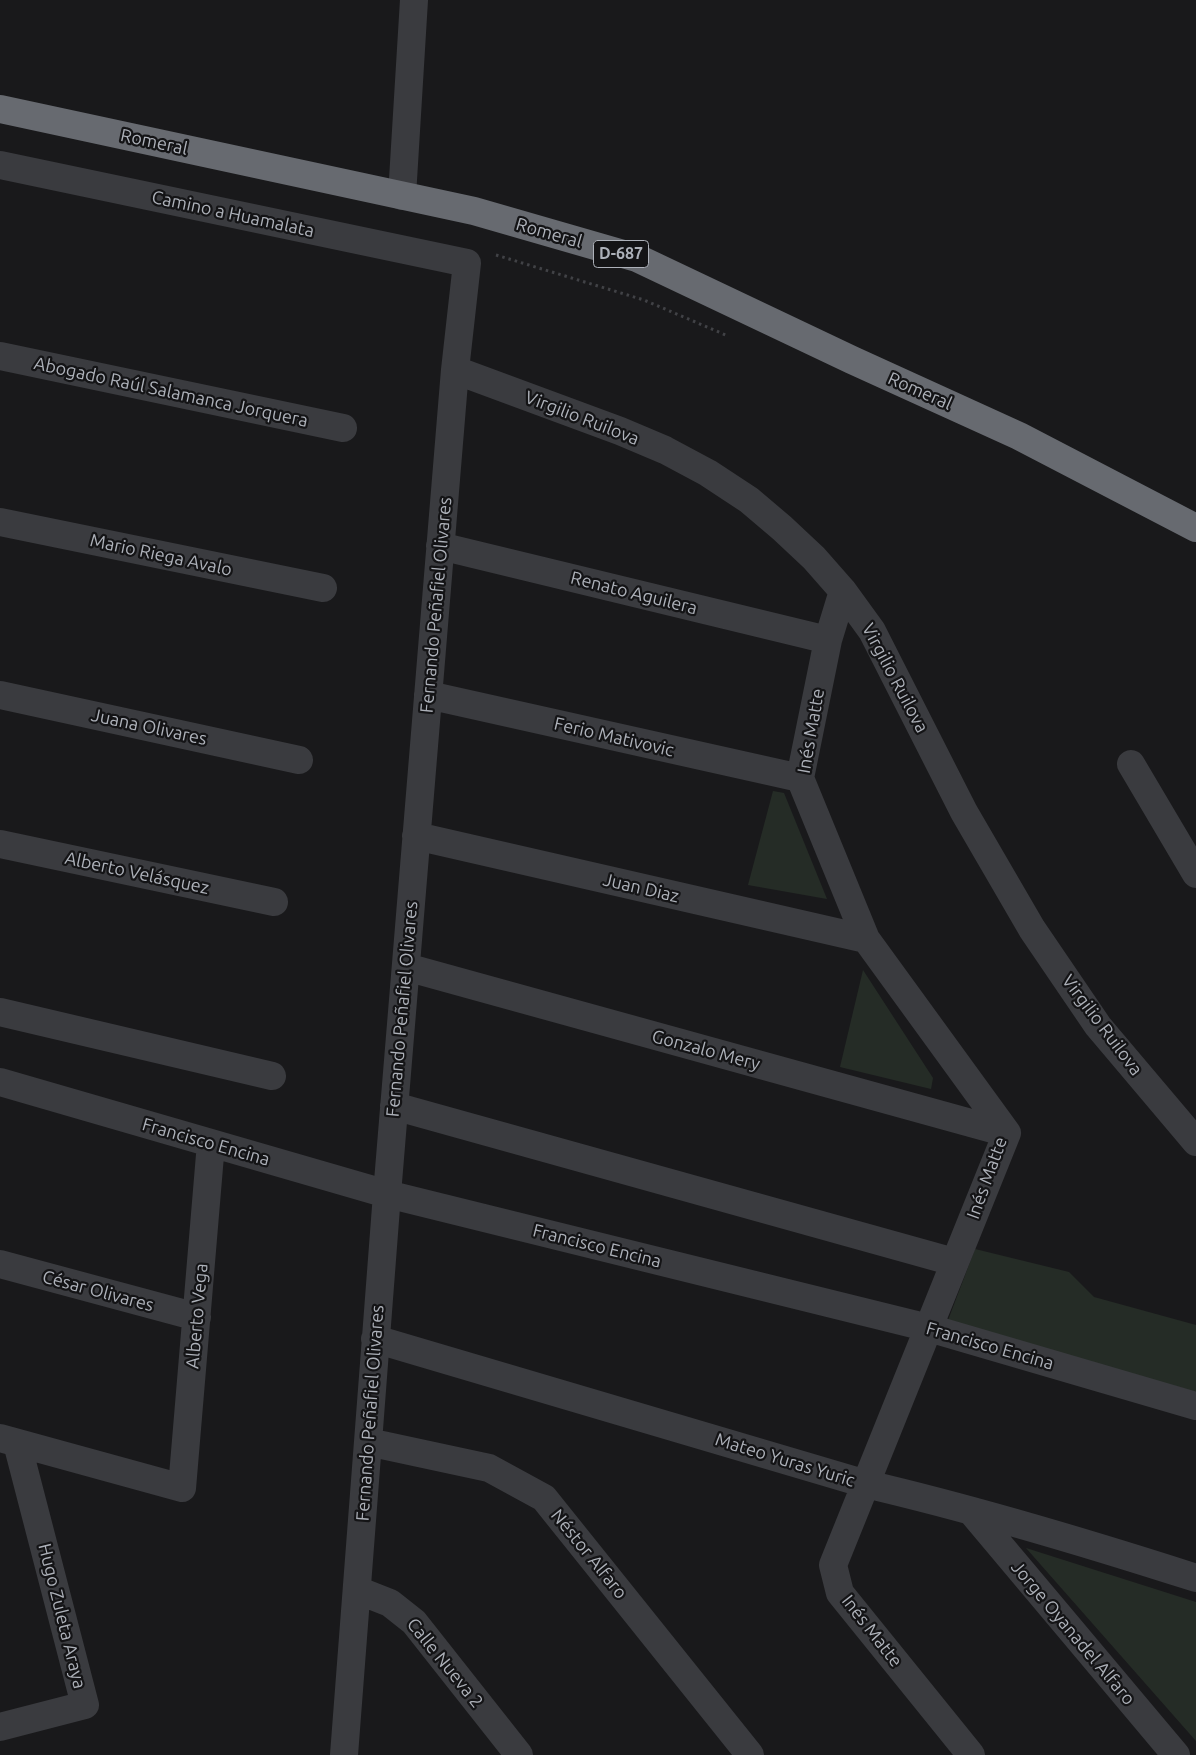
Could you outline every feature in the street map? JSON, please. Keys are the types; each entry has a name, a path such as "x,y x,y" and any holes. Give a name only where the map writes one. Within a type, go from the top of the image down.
{"highway":[{"name":"Romeral","path":"0,109 474,211 637,258 852,360 1019,436 1196,528"}],"street":[{"path":"402,196 414,0"},
{"name":"Camino a Huamalata","path":"0,165 477,258"},
{"name":"Fernando Peñafiel Olivares","path":"344,1755 375,1338 455,370 477,258"},
{"name":"Abogado Raúl Salamanca Jorquera","path":"0,356 343,428"},
{"name":"Virgilio Ruilova","path":"455,370 620,430 665,450 708,473 749,500 814,558 842,590 872,631 964,812 1032,929 1098,1026 1196,1142"},
{"name":"Mario Riega Avalo","path":"0,522 323,588"},
{"name":"Renato Aguilera","path":"440,546 828,640"},
{"name":"Inés Matte","path":"842,590 828,640 800,778 866,939 1007,1133 833,1565 840,1593 971,1755"},
{"name":"Juana Olivares","path":"0,695 299,760"},
{"name":"Ferio Mativovic","path":"428,695 800,778"},
{"path":"1131,764 1196,874"},
{"name":"Juan Diaz","path":"416,836 866,939"},
{"name":"Alberto Velásquez","path":"0,844 274,902"},
{"name":"Gonzalo Mery","path":"406,967 1007,1133"},
{"path":"0,1012 272,1076"},
{"name":"Francisco Encina","path":"0,1082 387,1194 929,1328 1196,1406"},
{"path":"394,1106 954,1262"},
{"name":"Alberto Vega","path":"8,1441 182,1488 211,1143"},
{"name":"César Olivares","path":"0,1264 196,1317"},
{"name":"Mateo Yuras Yuric","path":"375,1338 866,1484 1080,1541 1196,1578"},
{"name":"Hugo Zuleta Araya","path":"0,1727 84,1705 8,1441"},
{"name":"Néstor Alfaro","path":"368,1442 489,1468 544,1498 750,1755"},
{"name":"Jorge Oyanadel Alfaro","path":"971,1511 1176,1755"},
{"name":"Calle Nueva 2","path":"357,1590 390,1603 414,1622 519,1755"}],"path":[{"path":"477,258 644,300 733,338"}],"shaded area":[{"path":"773,791 784,793 827,899 748,885"},
{"path":"863,970 933,1078 931,1089 840,1067"},
{"path":"975,1249 1069,1272 1094,1297 1196,1325 1196,1392 947,1323"},
{"path":"1026,1548 1196,1602 1196,1741"}]}
